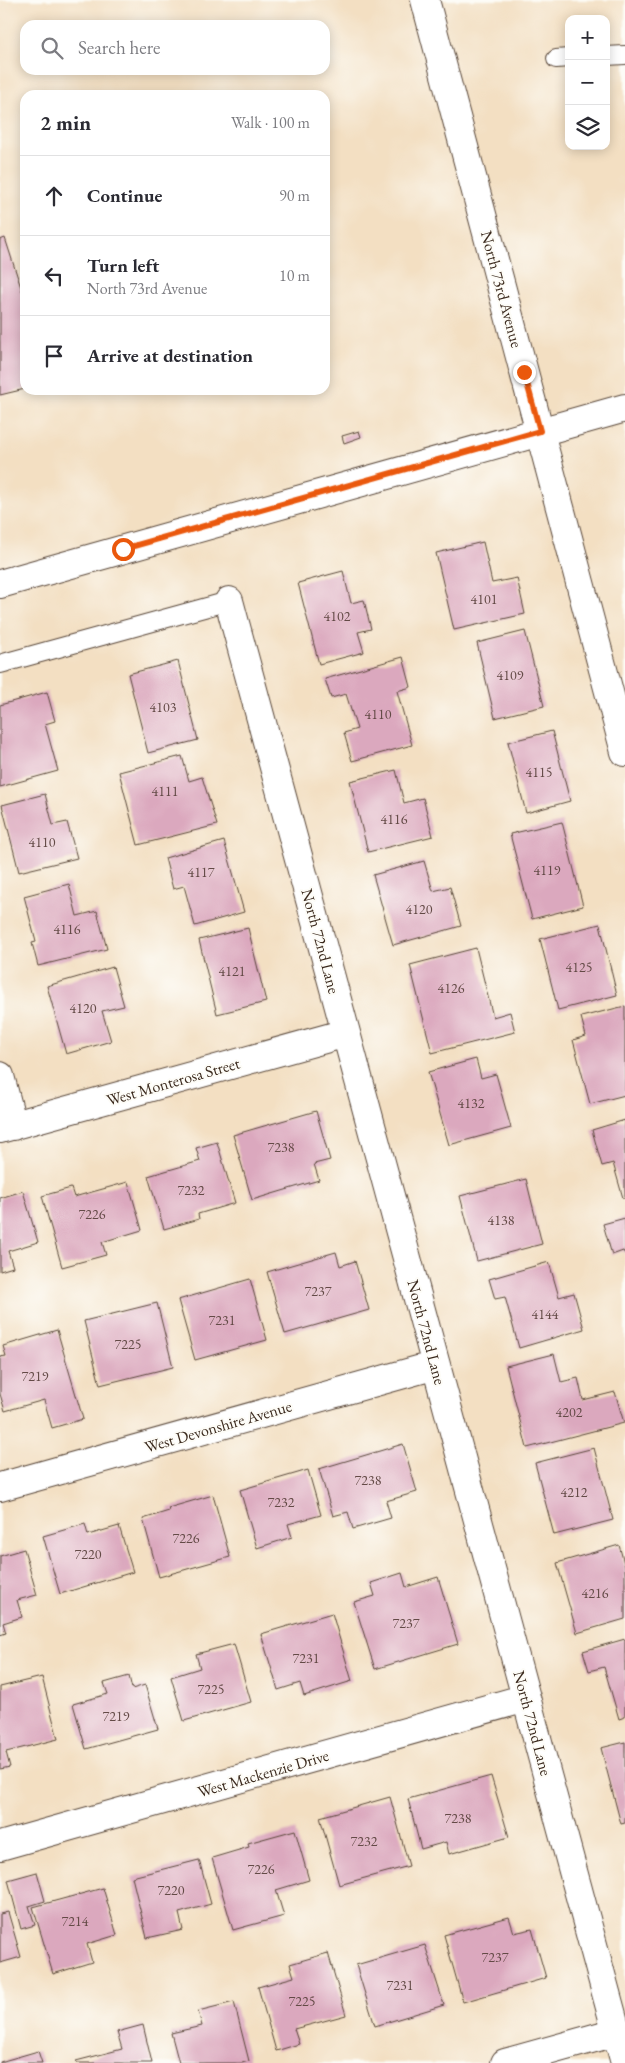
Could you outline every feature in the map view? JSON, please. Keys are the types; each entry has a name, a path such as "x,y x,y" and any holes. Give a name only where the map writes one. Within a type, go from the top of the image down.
{"street":[{"name":"North 73rd Avenue","path":"425,0 625,752"},
{"path":"0,584 625,408"},
{"name":"North 72nd Lane","path":"229,601 625,2063"},
{"name":"West Monterosa Street","path":"7,1128 346,1033"},
{"path":"0,1076 7,1128"},
{"name":"West Devonshire Avenue","path":"0,1487 436,1365"},
{"name":"West Mackenzie Drive","path":"0,1846 526,1698"},
{"path":"505,2063 616,2032"}],"lane":[{"path":"610,56 625,55"},
{"path":"0,664 229,601"}],"building":[{"path":"5,238 20,284 20,390 0,395 0,240"},
{"path":"359,431 361,437 344,443 342,436"},
{"path":"483,542 492,583 517,578 525,614 454,630 436,553"},
{"path":"343,571 351,603 364,600 371,629 358,632 364,652 319,664 298,583"},
{"path":"525,631 544,706 495,718 477,643"},
{"path":"403,657 411,687 397,691 412,745 352,761 344,733 357,729 346,694 331,698 325,679"},
{"path":"178,661 198,740 148,753 128,674"},
{"path":"47,692 55,721 45,724 58,771 0,787 0,705"},
{"path":"552,731 570,801 526,813 508,742"},
{"path":"182,756 189,781 202,777 217,825 138,845 119,772"},
{"path":"396,770 404,803 423,798 433,836 368,852 350,781"},
{"path":"45,794 53,825 67,822 77,858 19,872 2,805"},
{"path":"562,822 583,906 532,919 510,834"},
{"path":"224,841 244,912 195,926 184,886 173,889 165,858"},
{"path":"424,861 433,891 450,887 461,926 393,945 373,875"},
{"path":"69,884 77,916 97,911 107,949 38,966 32,943 36,942 24,896"},
{"path":"600,924 617,995 558,1010 540,939"},
{"path":"248,928 266,1002 217,1014 199,940"},
{"path":"476,948 493,1017 510,1012 515,1032 432,1053 410,965"},
{"path":"113,967 124,1006 102,1011 111,1041 66,1054 47,986"},
{"path":"625,1006 625,1095 590,1104 573,1040 586,1036 581,1017"},
{"path":"476,1059 481,1078 496,1074 511,1128 449,1145 428,1072"},
{"path":"316,1111 330,1160 314,1164 319,1180 252,1200 233,1135"},
{"path":"625,1120 625,1197 623,1198 613,1163 602,1166 592,1130"},
{"path":"217,1142 235,1203 198,1214 199,1219 164,1229 148,1176 200,1161 196,1148"},
{"path":"526,1179 542,1244 477,1261 460,1196"},
{"path":"128,1182 142,1230 102,1242 106,1255 62,1267 42,1196 71,1188 74,1197"},
{"path":"23,1191 38,1242 8,1251 13,1267 0,1271 0,1198"},
{"path":"625,1218 625,1254 623,1251 612,1255 603,1224"},
{"path":"336,1252 340,1266 355,1261 369,1310 285,1334 267,1272"},
{"path":"549,1262 559,1297 574,1293 584,1329 519,1348 505,1297 495,1299 489,1279"},
{"path":"250,1279 267,1340 195,1360 178,1300"},
{"path":"157,1303 173,1367 100,1385 84,1321"},
{"path":"57,1330 83,1419 52,1428 44,1400 5,1411 0,1394 0,1357 6,1356 3,1346"},
{"path":"554,1354 561,1382 578,1378 583,1400 615,1392 624,1423 527,1448 506,1366"},
{"path":"403,1444 417,1492 386,1501 391,1518 353,1529 348,1512 333,1516 319,1469"},
{"path":"594,1448 613,1520 554,1535 535,1463"},
{"path":"308,1470 321,1515 288,1524 292,1537 257,1548 240,1490"},
{"path":"213,1495 230,1557 159,1577 143,1519 169,1511 168,1508"},
{"path":"85,1524 88,1535 119,1526 133,1572 60,1594 43,1536"},
{"path":"619,1545 625,1567 625,1619 577,1633 557,1563"},
{"path":"24,1549 37,1595 17,1600 22,1617 3,1623 6,1633 0,1635 0,1556"},
{"path":"402,1573 406,1587 438,1577 458,1644 375,1669 354,1602 375,1596 371,1583"},
{"path":"332,1613 352,1681 304,1696 300,1683 278,1690 261,1634"},
{"path":"625,1639 625,1717 619,1719 604,1667 589,1671 583,1651"},
{"path":"234,1644 251,1702 184,1721 171,1677 200,1668 196,1654"},
{"path":"129,1676 132,1689 145,1685 158,1729 86,1749 73,1704 108,1694 104,1683"},
{"path":"42,1677 58,1739 6,1752 10,1767 0,1769 0,1687"},
{"path":"625,1742 625,1823 621,1824 601,1748"},
{"path":"491,1776 509,1837 449,1854 446,1842 421,1849 408,1799"},
{"path":"390,1797 409,1866 339,1885 320,1817"},
{"path":"295,1830 309,1880 276,1890 284,1916 233,1930 212,1858 249,1847 248,1843"},
{"path":"199,1860 211,1904 179,1913 183,1930 147,1938 132,1877"},
{"path":"37,1872 45,1901 29,1906 35,1925 21,1929 8,1880"},
{"path":"103,1888 117,1935 87,1944 92,1962 53,1974 33,1907"},
{"path":"8,1912 21,1957 0,1963 0,1914"},
{"path":"509,1917 514,1933 532,1929 546,1978 463,2002 444,1935"},
{"path":"425,1945 444,2005 375,2026 356,1965"},
{"path":"328,1953 346,2015 294,2029 299,2044 276,2051 258,1987 294,1977 290,1964"},
{"path":"234,2002 249,2061 242,2063 179,2063 171,2033 202,2026 198,2011"},
{"path":"143,2025 152,2063 77,2063 76,2061 122,2049 117,2032"},
{"path":"38,2051 42,2063 0,2063 0,2062"}],"route":[{"path":"123,549 540,431 524,372"}]}
